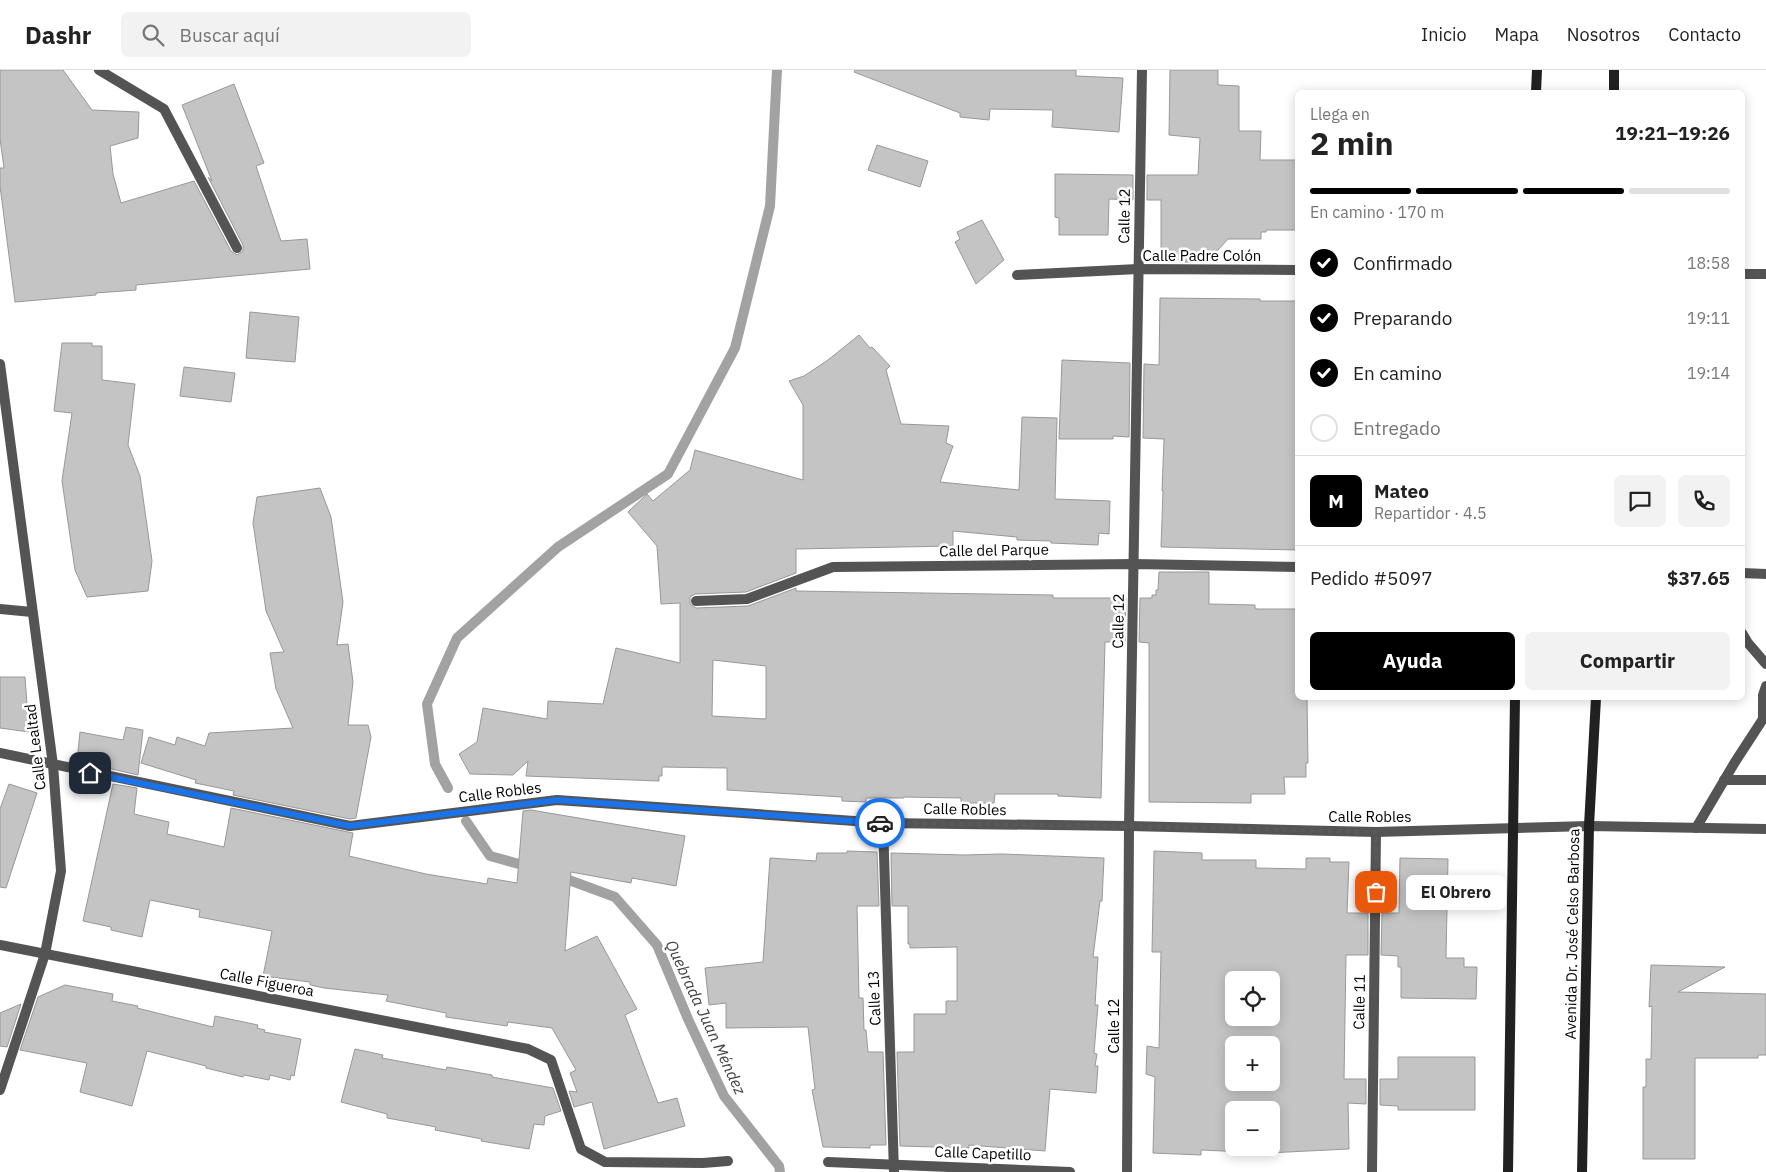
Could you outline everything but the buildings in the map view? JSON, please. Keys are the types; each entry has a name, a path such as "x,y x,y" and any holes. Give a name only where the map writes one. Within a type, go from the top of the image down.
{"main road":[{"path":"1536,90 1537,70"},
{"path":"1614,70 1614,90"},
{"path":"1508,1172 1515,700"},
{"name":"Avenida Dr. José Celso Barbosa","path":"1582,1172 1589,826 1596,700"}],"street":[{"path":"99,70 164,109 237,248"},
{"name":"Calle 12","path":"1127,1172 1129,826 1142,70"},
{"name":"Calle Padre Colón","path":"1017,275 1138,269 1295,270"},
{"path":"1745,274 1766,274"},
{"name":"Calle Lealtad","path":"0,364 53,765 61,872 45,954 0,1090"},
{"name":"Calle del Parque","path":"696,601 746,599 833,567 1134,564 1295,567"},
{"path":"1745,573 1766,574"},
{"path":"0,609 32,612"},
{"path":"1745,638 1766,664"},
{"path":"1696,828 1724,780 1764,719 1763,695 1766,686"},
{"name":"Calle Robles","path":"0,753 350,826 557,800 883,823 1376,832 1589,826 1766,829"},
{"path":"1724,780 1766,780"},
{"name":"Calle 13","path":"883,823 894,1168"},
{"name":"Calle 11","path":"1372,1172 1376,832"},
{"name":"Calle Figueroa","path":"0,944 528,1049 551,1060 581,1149 605,1162 698,1167 728,1160"},
{"name":"Calle Capetillo","path":"828,1162 894,1168 1070,1172"}],"waterway":[{"name":"Quebrada Juan Méndez","path":"448,788 435,764 427,704 457,638 558,547 668,474 735,348 770,206 777,70"},
{"name":"Quebrada Juan Méndez","path":"466,821 490,856 530,867"},
{"name":"Quebrada Juan Méndez","path":"558,876 615,897 657,945 688,1019 724,1096 779,1166 780,1172"}],"way so far":[{"path":"880,823 1129,826 1376,832 1376,892"}],"place":[{"name":"El Obrero","path":"1376,892"}],"route":[{"path":"90,773 350,826 557,800 880,823"}]}
